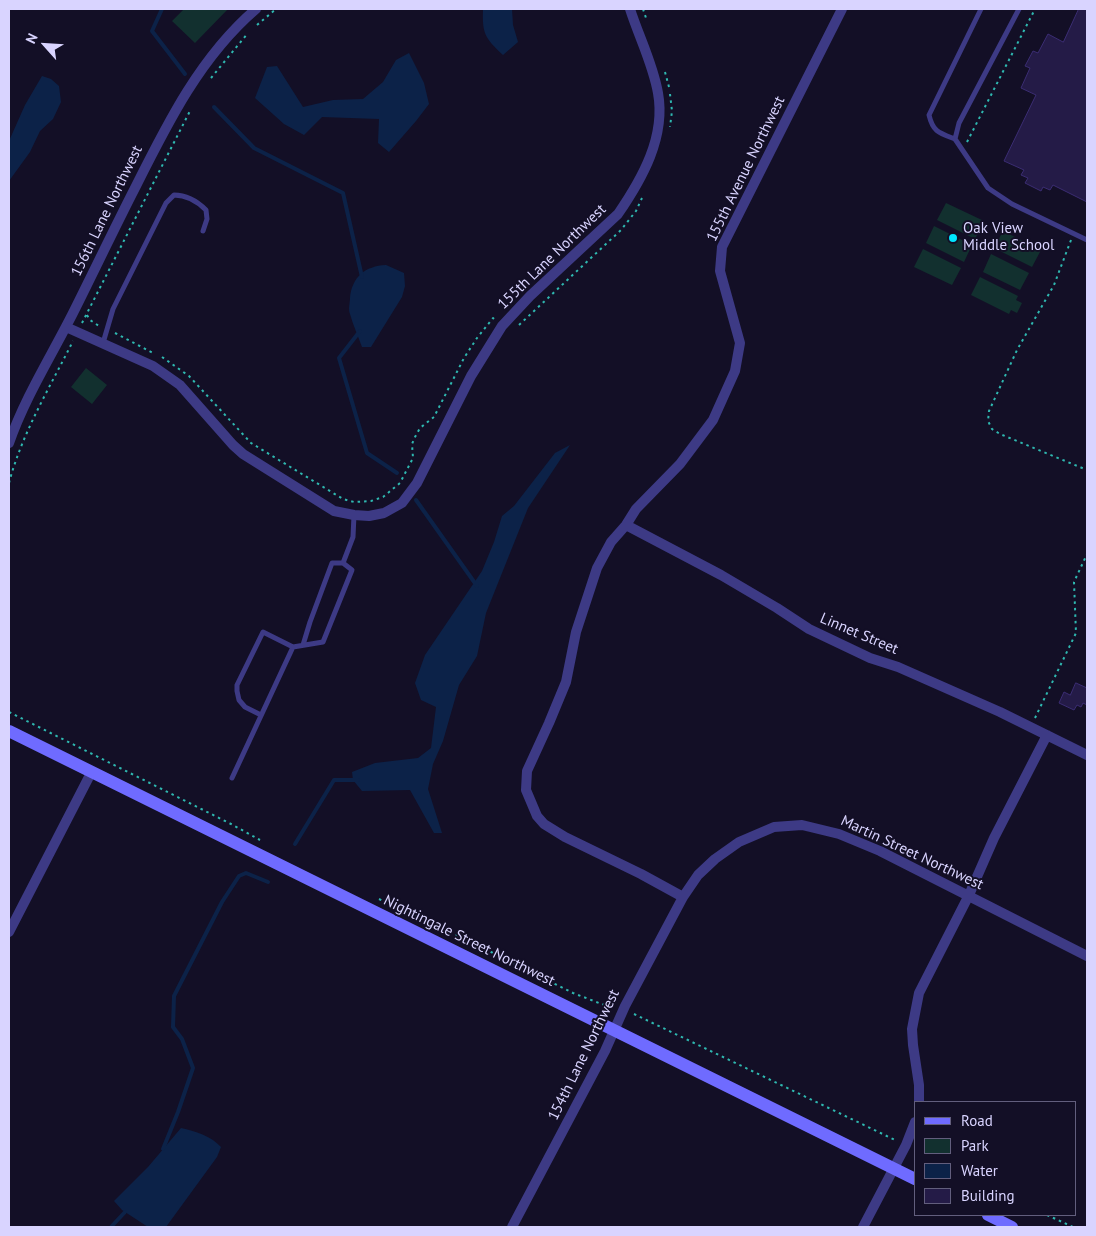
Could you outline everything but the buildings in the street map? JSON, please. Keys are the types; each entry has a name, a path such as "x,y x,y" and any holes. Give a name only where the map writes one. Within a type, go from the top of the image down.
{"street":[{"name":"156th Lane Northwest","path":"9,443 18,417 66,327 176,108 232,33 256,9"},
{"name":"155th Lane Northwest","path":"354,515 369,516 384,513 402,503 417,483 471,376 502,326 530,296 618,214 629,198 653,149 658,132 660,107 654,77 630,9"},
{"name":"155th Avenue Northwest","path":"683,898 641,874 565,837 544,824 537,816 526,790 527,772 566,682 576,632 597,568 611,542 626,525 636,509 680,464 713,420 735,372 740,343 720,271 722,247 842,9"},
{"path":"66,327 153,366 180,385 243,454 334,511 354,515"},
{"name":"Linnet Street","path":"626,525 721,575 778,608 809,629 870,658 898,667 1087,755"},
{"name":"Nightingale Street Northwest","path":"9,731 914,1178"},
{"path":"919,1101 919,1085 912,1029 919,993 969,895 994,838 1047,735"},
{"path":"9,932 91,773"},
{"name":"Martin Street Northwest","path":"683,898 698,875 715,859 740,842 774,827 802,825 840,834 880,851 1087,956"},
{"name":"154th Lane Northwest","path":"512,1227 605,1051 625,1006 683,898"},
{"path":"863,1227 908,1141 914,1125"},
{"path":"990,1216 1012,1227"}],"lane":[{"path":"981,9 930,115 932,125 938,133 955,139 988,188 1012,204 1087,240"},
{"path":"955,139 959,123 1019,9"},
{"path":"103,343 113,308 166,203 174,195 184,195 200,204 206,210 207,219 203,230"},
{"path":"343,563 353,537 354,515"},
{"path":"261,715 245,707 239,700 237,685 263,632 294,647 323,642 352,570 343,563 332,563 303,645"},
{"path":"232,778 294,647"}],"path":[{"path":"256,26 276,9"},
{"path":"643,9 650,28"},
{"path":"962,150 1035,9"},
{"path":"210,78 250,31"},
{"path":"663,67 668,81 672,105 670,131"},
{"path":"85,319 194,102"},
{"path":"519,326 626,225 644,196"},
{"path":"1073,234 1054,286 1017,350 993,403 988,421 992,429 1000,434 1087,470"},
{"path":"87,315 90,320 165,360 189,376 258,449 330,492 354,502 371,501 383,497 400,482 413,458 412,444 420,428 434,417 464,358 493,318"},
{"path":"9,483 19,450 73,341"},
{"path":"1030,727 1076,633 1074,582 1087,554"},
{"path":"9,712 267,844"},
{"path":"375,897 573,993 608,1006"},
{"path":"634,1014 893,1139"},
{"path":"1049,1216 1073,1227"}],"green space":[{"path":"184,9 228,9 195,43 172,21"},
{"path":"946,203 984,221 975,239 937,220"},
{"path":"934,226 972,245 964,262 926,243"},
{"path":"1003,231 1041,250 1032,267 994,248"},
{"path":"923,249 961,268 952,285 914,267"},
{"path":"991,254 1029,273 1020,290 983,272"},
{"path":"980,277 1018,296 1016,300 1022,303 1017,313 1011,310 1009,314 971,295"},
{"path":"86,368 107,385 92,404 71,387"}],"water":[{"path":"483,9 512,9 513,25 518,42 503,55 488,40 483,24"},
{"path":"409,53 424,83 429,104 389,152 378,143 379,119 322,117 304,135 284,124 255,98 267,67 277,66 303,107 333,100 363,99 383,82 396,60"},
{"path":"42,76 51,79 59,86 61,102 53,119 40,131 30,152 9,181 9,141 25,105"},
{"path":"386,265 404,273 405,286 402,297 371,347 362,347 349,312 351,291 357,279 366,270"},
{"path":"570,445 528,508 486,613 477,656 459,685 443,741 433,764 428,789 442,833 434,833 410,790 362,791 353,780 352,772 375,763 418,758 431,748 436,707 421,700 415,683 425,655 482,571 502,516 514,506 555,453"},
{"path":"181,1128 202,1134 221,1147 217,1157 166,1227 148,1227 122,1210 114,1201 148,1167"}],"waterway":[{"path":"162,9 152,31 185,74"},
{"path":"214,107 254,148 343,193 362,277"},
{"path":"360,331 339,358 367,453 397,473"},
{"path":"416,500 477,586"},
{"path":"295,844 334,780 358,780"},
{"path":"163,1149 193,1068 182,1039 173,1027 174,996 222,902 239,876 246,873 268,882"},
{"path":"111,1227 125,1212"}],"place":[{"name":"Oak View Middle School","path":"953,238"}]}
